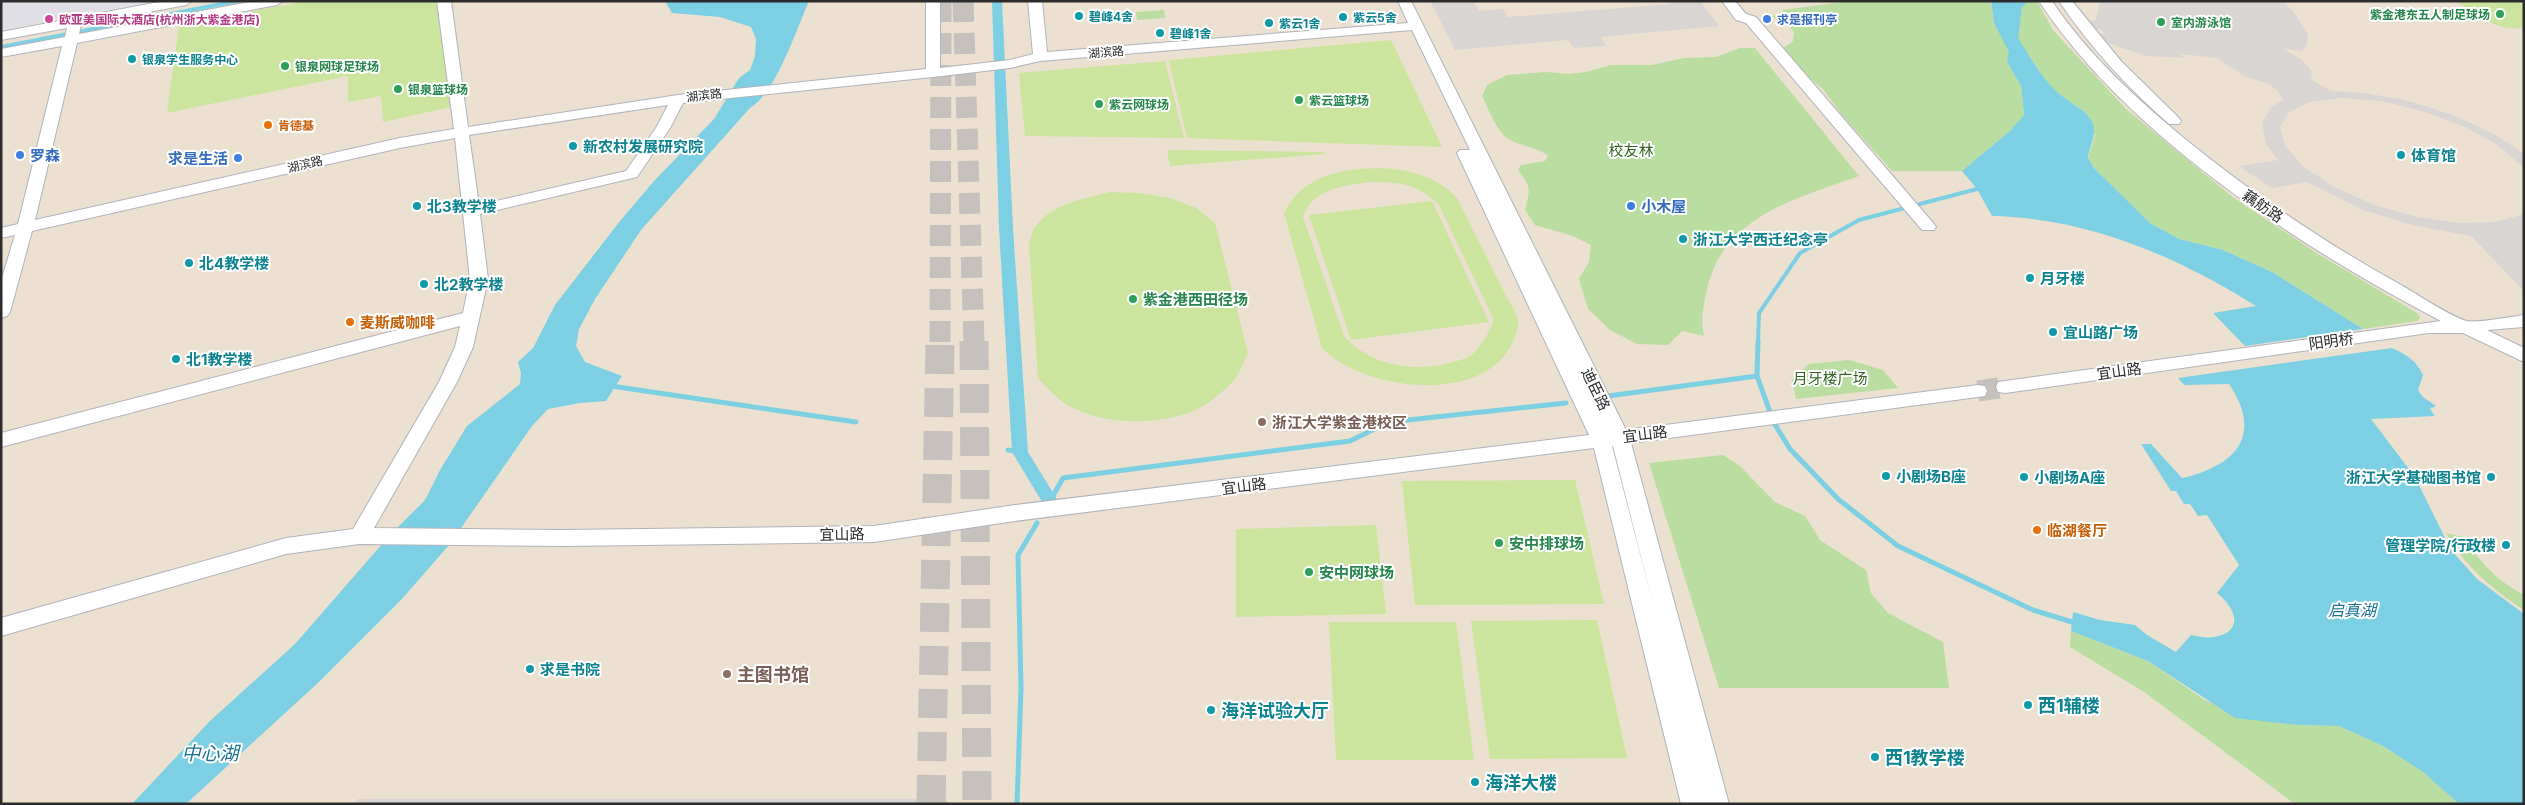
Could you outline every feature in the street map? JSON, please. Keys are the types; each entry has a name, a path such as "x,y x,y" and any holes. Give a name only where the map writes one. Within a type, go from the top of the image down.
{"street":[{"path":"1,53 73,31 186,1"},
{"path":"1,36 73,31 277,1"},
{"path":"364,536 448,382 464,347 479,279 444,1"},
{"path":"933,1 933,73"},
{"path":"1035,1 1040,57"},
{"name":"迪臣路","path":"1392,1 1410,27 1611,438 1717,804"},
{"name":"迪臣路","path":"1404,1 1410,27"},
{"path":"1728,1 1741,17 1751,20 1925,224"},
{"path":"1744,1 1757,16 1751,20"},
{"name":"藕舫路","path":"2045,1 2075,44 2099,70 2126,97 2210,167 2308,236 2462,327 2524,356"},
{"name":"藕舫路","path":"2065,1 2091,38 2125,76 2203,146 2312,226 2374,264 2486,325 2524,343"},
{"name":"湖滨路","path":"1,233 400,143 678,99 933,73 1010,64 1040,57 1410,27"},
{"path":"1,312 25,227 73,31"},
{"path":"472,212 631,174 663,128 678,99"},
{"path":"1,440 471,317"},
{"path":"2462,327 2524,321"},
{"name":"阳明桥","path":"2233,355 2429,327 2462,327"},
{"name":"宜山路","path":"2005,387 2233,355"},
{"name":"宜山路","path":"1,628 286,546 364,536 506,538 874,534 1015,513 1373,470 1978,391"},
{"name":"迪臣路","path":"1611,438 1694,804"}],"shaded area":[{"path":"10,1 156,1 1,30 1,3"},
{"name":"浙江大学紫金港校区","path":"207,1 2524,1 2524,804 1,804 1,40"},
{"path":"1430,1 1473,1 1479,11 1503,9 1508,17 1671,4 1669,1 1700,1 1719,26 1601,37 1606,46 1574,48 1568,40 1455,50"},
{"path":"2100,1 2282,1 2294,12 2308,35 2307,45 2302,51 2284,49 2302,60 2311,70 2312,80 2331,91 2365,93 2409,101 2453,115 2496,135 2524,154 2524,168 2496,144 2463,126 2422,111 2381,101 2342,98 2310,102 2289,112 2280,127 2285,146 2304,167 2336,188 2375,205 2417,217 2459,223 2495,222 2521,215 2524,212 2524,291 2471,236 2412,225 2363,210 2307,182 2272,188 2246,171 2240,166 2278,160 2266,144 2262,123 2271,107 2283,100 2277,90 2269,84 2244,76 2217,58 2181,54 2185,58 2146,56 2105,42 2097,36 2104,33 2101,29 2090,29 2086,23 2096,20"},
{"path":"358,799 948,799 947,804 355,804"}],"green space":[{"name":"银泉网球足球场","path":"306,1 436,1 451,107 383,122 381,96 348,102 348,76 167,113 179,26"},
{"path":"1850,1 1991,1 1994,23 2010,52 2007,62 2021,86 2024,116 2010,131 1962,171 1892,171 1842,115 1823,89 1796,67 1782,49 1793,41 1794,32 1786,24 1771,16 1786,14 1782,10"},
{"path":"2028,1 2037,1 2053,30 2126,109 2230,195 2318,254 2417,313 2420,317 2418,321 2363,329 2272,272 2223,250 2179,239 2150,223 2094,168 2088,158 2095,135 2081,109 2061,96 2046,81 2017,38 2022,8"},
{"name":"紫金港东五人制足球场","path":"2456,1 2524,1 2524,28 2496,25"},
{"path":"1164,10 1165,18 1137,20 1136,12"},
{"name":"紫云篮球场","path":"1391,40 1442,147 1187,138 1169,61 1171,60"},
{"name":"校友林","path":"1740,48 1755,48 1859,176 1786,203 1744,229 1727,246 1714,268 1706,294 1703,320 1704,336 1682,331 1668,345 1637,344 1610,330 1588,309 1579,279 1589,262 1591,245 1573,236 1535,225 1525,210 1529,189 1518,170 1521,165 1545,161 1548,156 1506,137 1498,127 1482,96 1487,85 1507,75 1546,72 1569,74 1586,72 1611,65 1652,65 1684,58 1716,57"},
{"name":"紫云网球场","path":"1165,61 1184,138 1025,136 1019,73"},
{"path":"1167,150 1324,152 1324,154 1170,166"},
{"path":"1383,168 1423,176 1441,184 1457,198 1514,309 1518,328 1509,349 1493,367 1471,378 1445,384 1418,385 1390,381 1363,373 1340,362 1322,348 1284,213 1303,189 1314,181 1339,172","holes":["1380,182 1399,183 1415,188 1439,205 1494,320 1482,344 1467,358 1439,365 1409,367 1380,360 1367,354 1344,336 1303,217 1308,207 1321,194 1340,187"]},
{"name":"紫金港西田径场","path":"1111,192 1139,193 1170,198 1196,208 1215,223 1248,353 1234,380 1218,395 1194,411 1156,420 1122,421 1104,418 1072,408 1059,399 1038,378 1029,244 1033,232 1043,218 1051,212 1081,199"},
{"path":"1432,201 1489,322 1351,340 1309,215"},
{"name":"月牙楼广场","path":"1849,360 1883,370 1898,388 1796,399 1792,380 1809,364"},
{"path":"1723,455 1740,466 1775,502 1805,516 1820,540 1866,570 1871,593 1888,613 1943,642 1949,688 1719,688 1649,463"},
{"name":"安中排球场","path":"1575,480 1604,604 1415,605 1402,481"},
{"name":"安中网球场","path":"1376,525 1386,614 1236,617 1236,529"},
{"path":"2446,533 2463,537 2490,570 2505,583 2524,595 2524,610 2480,576 2461,556"},
{"path":"1597,620 1627,758 1490,759 1471,621"},
{"path":"1329,622 1456,622 1474,760 1336,760"},
{"path":"2071,631 2148,661 2206,701 2298,725 2339,726 2383,746 2423,772 2459,804 2295,804 2144,692 2070,647"}],"water":[{"name":"中心湖","path":"665,1 809,1 784,60 768,89 641,230 595,299 579,329 576,346 585,362 622,376 606,401 580,403 548,409 532,426 450,544 401,600 320,681 186,804 132,804 210,721 295,644 390,535 425,500 440,470 467,426 520,384 521,373 518,362 533,348 555,305 620,221 654,181 714,119 739,78 750,70 755,56 756,39 751,27 720,17 672,13"},
{"path":"1991,1 2028,1 2022,8 2018,38 2038,69 2055,90 2091,119 2094,133 2088,158 2094,168 2150,223 2179,239 2223,250 2272,272 2363,329 2245,346 2213,313 2256,306 2194,271 2163,256 2097,232 2028,218 1992,216 1977,189 1962,171 2010,131 2024,115 2021,86 2007,62 2009,52 1994,23"},
{"name":"启真湖","path":"2392,348 2410,358 2417,365 2423,375 2418,390 2423,397 2436,406 2430,409 2435,416 2371,419 2415,477 2451,550 2477,579 2524,614 2524,804 2459,804 2423,772 2383,746 2339,726 2298,725 2235,718 2148,661 2071,631 2073,612 2100,620 2135,625 2147,635 2176,652 2191,635 2216,637 2225,634 2231,629 2234,622 2233,613 2217,593 2239,565 2207,515 2198,516 2190,504 2184,504 2176,491 2171,491 2141,444 2151,444 2182,478 2217,466 2229,457 2238,446 2243,433 2244,419 2239,402 2229,384 2184,385 2178,378"}],"waterway":[{"path":"1,47 237,1"},
{"path":"997,1 1006,228 1020,452 1050,501"},
{"path":"1758,342 1759,313 1800,253 1859,220 1977,189"},
{"path":"1757,376 1758,341"},
{"path":"1608,396 1757,376"},
{"path":"1757,376 1774,423 1790,449 1838,499 1898,546 2033,610 2072,622"},
{"path":"611,386 856,422"},
{"path":"1050,501 1063,478 1350,441 1389,422 1566,403"},
{"path":"1008,450 1020,452"},
{"path":"1017,804 1021,688 1018,555 1037,523"}],"tunnel":[{"path":"940,342 941,1"},
{"path":"963,1 974,342"},
{"path":"931,804 940,341"},
{"path":"974,341 977,804"},
{"path":"1978,391 2005,387"}],"place":[{"name":"紫金港东五人制足球场","path":"2500,14"},
{"name":"碧峰4舍","path":"1079,16"},
{"name":"紫云5舍","path":"1343,17"},
{"name":"欧亚美国际大酒店(杭州浙大紫金港店)","path":"49,19"},
{"name":"求是报刊亭","path":"1767,19"},
{"name":"室内游泳馆","path":"2161,22"},
{"name":"紫云1舍","path":"1269,23"},
{"name":"碧峰1舍","path":"1160,33"},
{"name":"银泉学生服务中心","path":"132,59"},
{"name":"银泉网球足球场","path":"285,66"},
{"name":"银泉篮球场","path":"398,89"},
{"name":"紫云篮球场","path":"1299,100"},
{"name":"紫云网球场","path":"1099,104"},
{"name":"肯德基","path":"268,125"},
{"name":"新农村发展研究院","path":"573,146"},
{"name":"罗森","path":"20,155"},
{"name":"体育馆","path":"2401,155"},
{"name":"求是生活","path":"238,158"},
{"name":"北3教学楼","path":"417,206"},
{"name":"小木屋","path":"1631,206"},
{"name":"浙江大学西迁纪念亭","path":"1683,239"},
{"name":"北4教学楼","path":"189,263"},
{"name":"月牙楼","path":"2030,278"},
{"name":"北2教学楼","path":"424,284"},
{"name":"紫金港西田径场","path":"1133,299"},
{"name":"麦斯威咖啡","path":"350,322"},
{"name":"宜山路广场","path":"2053,332"},
{"name":"北1教学楼","path":"176,359"},
{"name":"浙江大学紫金港校区","path":"1262,422"},
{"name":"小剧场B座","path":"1886,476"},
{"name":"小剧场A座","path":"2024,477"},
{"name":"浙江大学基础图书馆","path":"2491,477"},
{"name":"临湖餐厅","path":"2037,530"},
{"name":"安中排球场","path":"1499,543"},
{"name":"管理学院/行政楼","path":"2506,545"},
{"name":"安中网球场","path":"1309,572"},
{"name":"求是书院","path":"530,669"},
{"name":"主图书馆","path":"727,674"},
{"name":"西1辅楼","path":"2028,705"},
{"name":"海洋试验大厅","path":"1211,710"},
{"name":"西1教学楼","path":"1875,757"},
{"name":"海洋大楼","path":"1475,782"}]}
